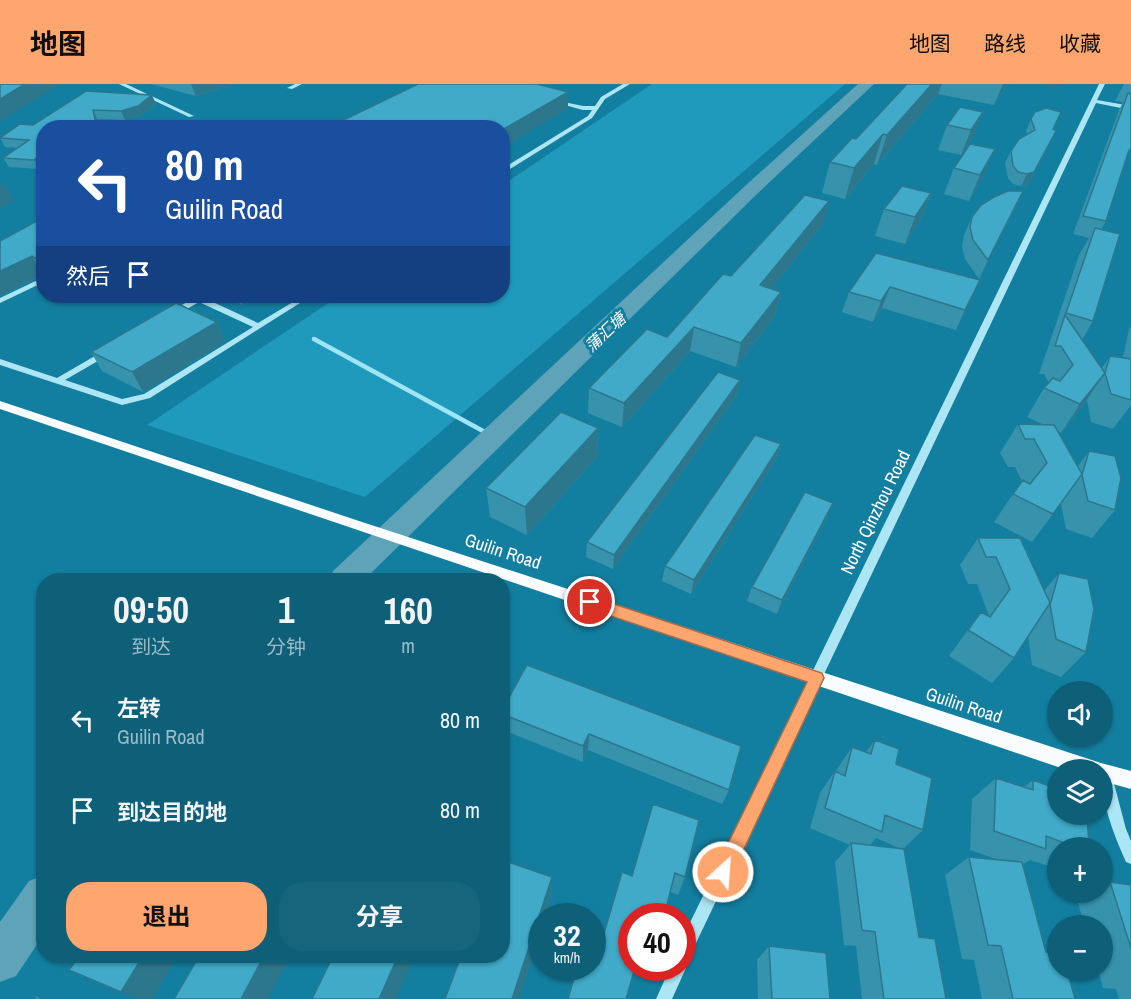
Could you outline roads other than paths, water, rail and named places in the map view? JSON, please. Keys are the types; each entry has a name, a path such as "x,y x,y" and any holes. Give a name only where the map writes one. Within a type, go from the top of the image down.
{"main road":[{"name":"Guilin Road","path":"0,405 500,573"},
{"name":"Guilin Road","path":"510,576 1064,759"},
{"name":"Guilin Road","path":"1113,775 1131,780"}],"street":[{"path":"122,84 191,116"},
{"path":"290,88 299,84"},
{"path":"510,167 590,117 603,98 627,84"},
{"name":"North Qinzhou Road","path":"696,928 1102,84"},
{"path":"545,99 583,108 596,108"},
{"path":"1095,101 1131,108"},
{"path":"0,301 36,283"},
{"path":"168,316 186,303"},
{"path":"208,303 258,326"},
{"path":"0,362 122,402 135,400 147,396 296,303"},
{"path":"58,381 118,346"},
{"path":"1113,810 1131,857"},
{"path":"664,999 672,981"}],"waterway":[{"name":"蒲汇塘","path":"351,573 751,190 867,84"},
{"path":"314,339 494,437"},
{"name":"蒲汇塘","path":"0,960 36,908"}]}
